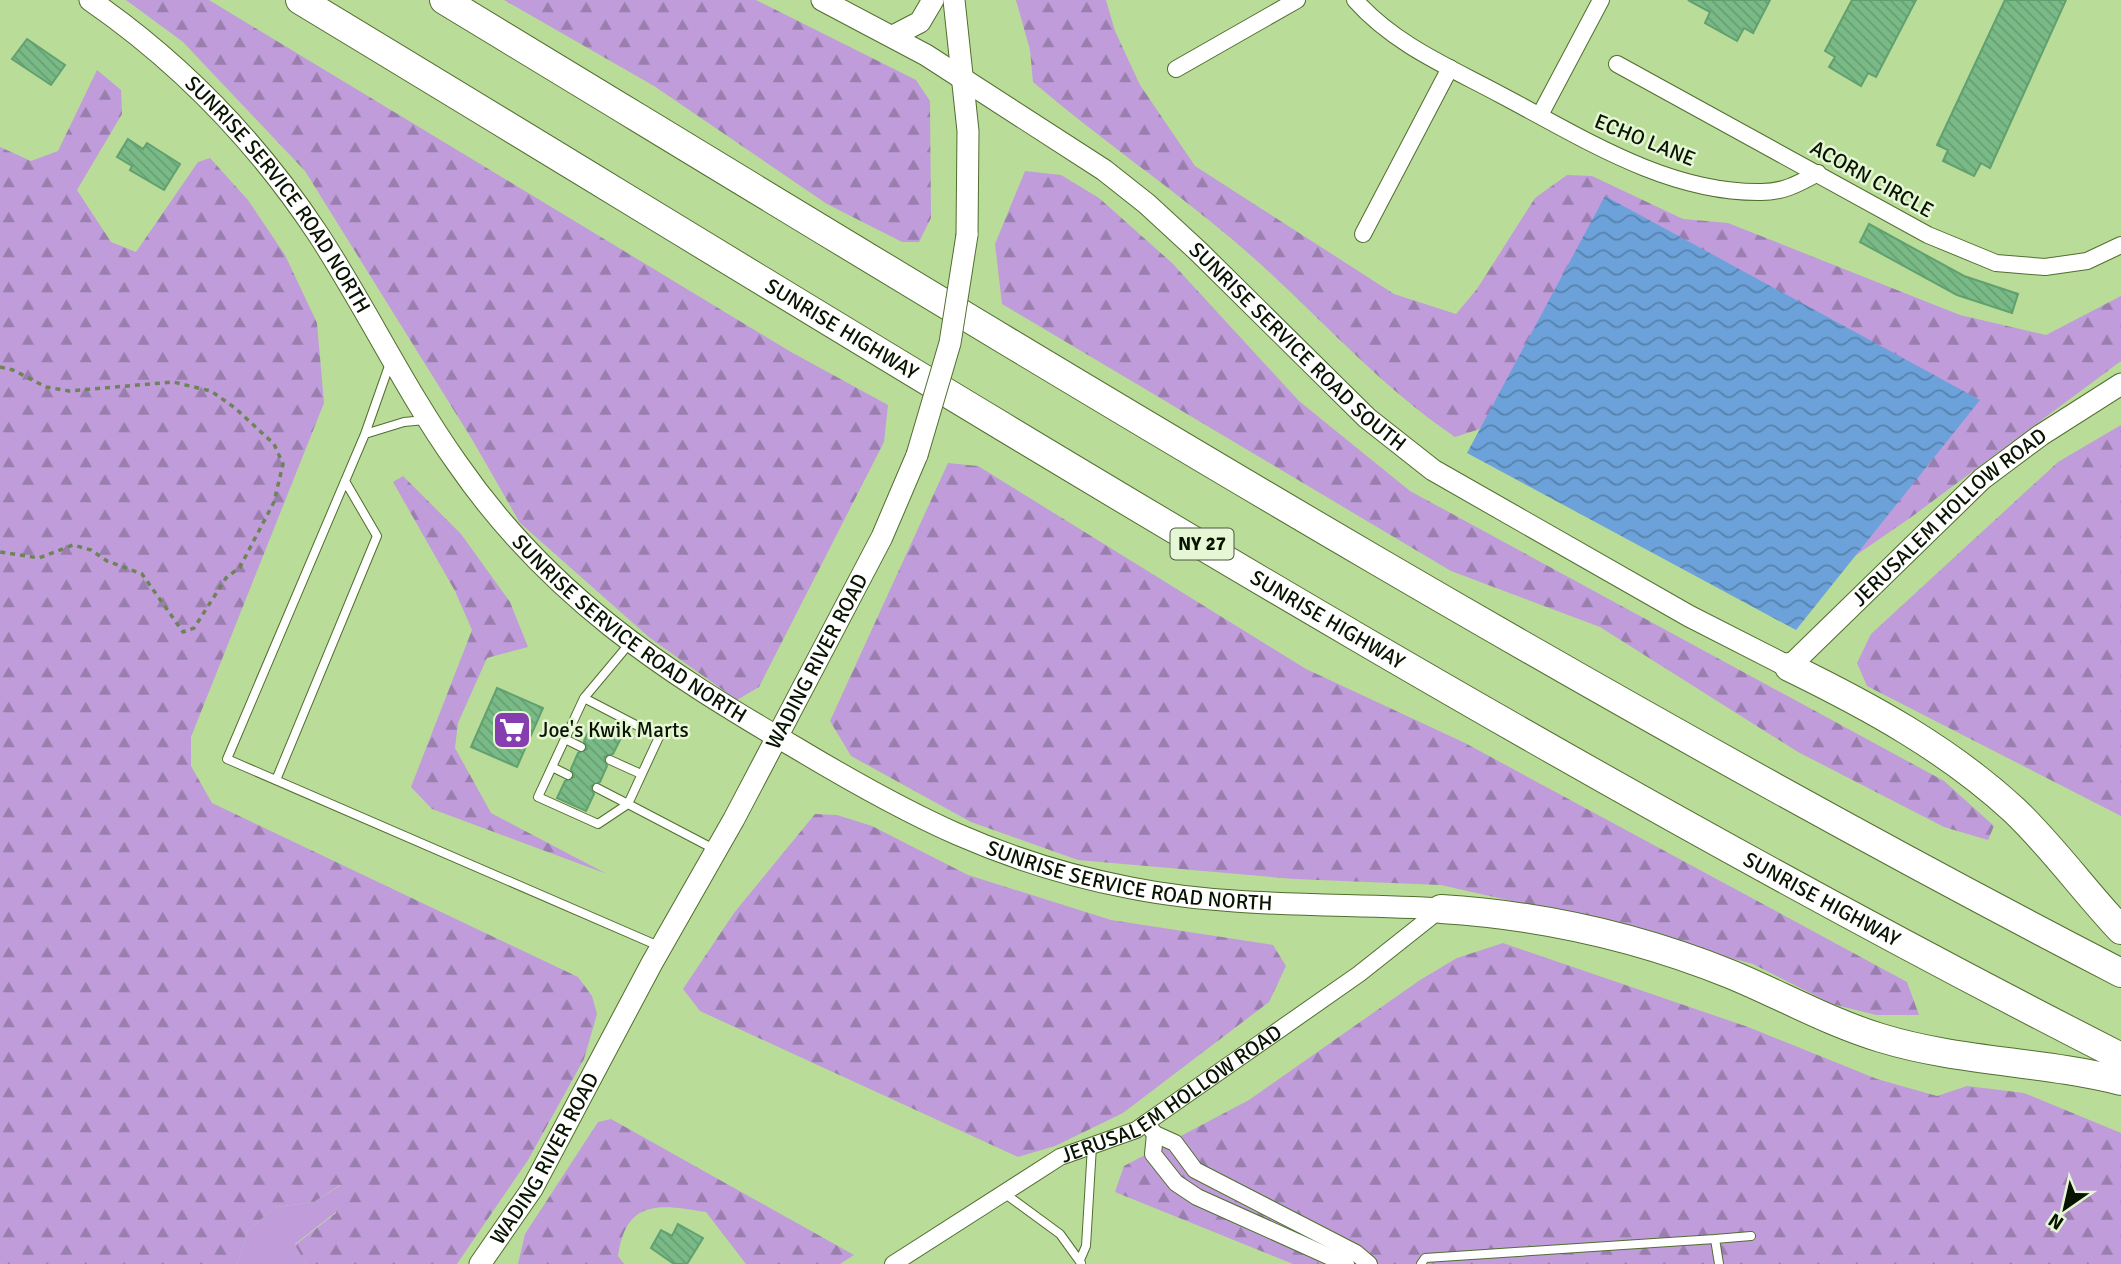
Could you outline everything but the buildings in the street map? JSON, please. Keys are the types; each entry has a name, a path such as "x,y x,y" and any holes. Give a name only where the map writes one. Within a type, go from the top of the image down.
{"highway":[{"name":"SUNRISE HIGHWAY","path":"300,0 1384,652 1734,850 2121,1057"},
{"path":"444,0 1177,444 1436,597 1775,787 2121,973"},
{"path":"1789,667 1887,719 1975,777 2029,826 2121,930"},
{"path":"1441,909 1546,921 1637,943 1727,973 1835,1022 1882,1039 1956,1054 2070,1069 2121,1081"}],"street":[{"name":"SUNRISE SERVICE ROAD NORTH","path":"90,0 139,36 184,75 262,158 319,237 428,420 472,484 521,543 575,599 630,643 715,701 887,801 955,835 1006,856 1135,889 1208,898 1441,909"},
{"name":"SUNRISE SERVICE ROAD SOUTH","path":"822,0 892,36 965,79 1082,155 1147,204 1343,397 1413,456 1458,486 1689,616 1789,667"},
{"path":"892,36 920,22 933,0"},
{"name":"WADING RIVER ROAD","path":"480,1264 532,1189 662,947 717,851 882,537 917,455 950,343 967,235 965,79 954,0"},
{"path":"1176,68 1297,0"},
{"name":"ECHO LANE","path":"1355,0 1372,19 1405,45 1615,154 1694,183 1758,192 1789,189 1818,173"},
{"path":"1540,115 1601,0"},
{"name":"ACORN CIRCLE","path":"1617,64 1928,235 1996,263 2045,267 2087,261 2121,245"},
{"path":"1363,234 1450,68"},
{"name":"JERUSALEM HOLLOW ROAD","path":"1789,667 1982,479 2041,435 2121,384"},
{"name":"JERUSALEM HOLLOW ROAD","path":"893,1264 1060,1157 1136,1130 1151,1129 1359,974 1441,909"},
{"path":"1151,1129 1175,1143 1195,1170 1263,1202 1356,1253 1369,1264"},
{"path":"1151,1129 1153,1154 1176,1183 1197,1197 1346,1264"},
{"path":"1253,1222 1263,1202"}],"lane":[{"path":"391,357 365,435 227,759 662,947"},
{"path":"365,435 404,422 428,420"},
{"path":"276,780 377,536 345,481"},
{"path":"584,698 659,737 628,804 598,824 538,797 584,698 630,643"},
{"path":"565,739 581,747"},
{"path":"610,760 641,774"},
{"path":"552,767 568,775"},
{"path":"597,789 717,851"},
{"path":"1081,1262 1086,1246 1092,1146"},
{"path":"1004,1193 1060,1234 1081,1262"},
{"path":"1421,1264 1425,1258 1751,1236"},
{"path":"1715,1239 1719,1264"}],"path":[{"path":"0,367 13,370 46,387 69,391 173,382 211,391 235,408 274,444 283,464 274,502 240,566 226,578 194,628 184,632 142,574 107,561 91,550 73,545 39,558 0,552"}],"green space":[{"path":"126,0 209,0 791,352 888,405 884,442 759,687 737,700 650,638 520,523 473,441 305,171 183,42"},
{"path":"504,0 756,0 916,80 930,101 931,218 919,242 902,242 827,204 654,86"},
{"path":"1016,0 1106,0 1115,31 1140,85 1195,166 1394,294 1456,314 1477,289 1535,198 1567,175 1592,176 1683,219 1728,223 1960,315 2046,335 2121,296 2121,361 1910,518 1794,598 1505,421 1455,437 1425,415 1396,392 1233,240 1033,82 1030,50"},
{"path":"97,70 121,90 122,114 77,190 111,242 136,252 198,162 210,158 248,200 285,255 317,323 324,403 191,737 191,766 212,803 578,977 592,996 597,1014 584,1059 528,1160 457,1264 306,1264 295,1245 336,1213 340,1185 314,1202 276,1207 248,1230 237,1264 0,1264 0,147 31,161 58,151"},
{"path":"1025,171 1061,175 1099,198 1172,263 1299,401 1410,491 1944,781 1994,826 1988,840 1944,827 1798,752 1600,627 1451,571 1002,304 995,244"},
{"path":"2121,425 2121,816 1867,686 1857,663 1871,634 2058,462"},
{"path":"948,463 978,466 1306,669 1465,743 1907,982 1919,1015 1876,1015 1832,1004 1753,964 1534,906 1441,885 1294,879 1078,860 971,822 851,756 830,721"},
{"path":"403,476 461,534 510,602 528,647 487,658 458,723 455,748 491,813 607,874 432,809 411,787 472,630 455,591 393,482"},
{"path":"815,814 837,815 872,826 968,875 1111,920 1273,945 1286,966 1269,1002 1123,1113 1055,1146 1018,1157 700,1011 683,989 734,913"},
{"path":"1503,943 1748,1027 1877,1079 1937,1096 1967,1086 2024,1093 2121,1133 2121,1264 1293,1264 1115,1192 1124,1166 1249,1100 1420,980 1457,958"},
{"path":"611,1119 854,1255 840,1264 746,1264 706,1212 660,1207 637,1215 629,1224 622,1237 618,1256 624,1264 518,1264 525,1234 598,1122"},
{"path":"341,1185 336,1212 295,1244 306,1264 237,1264 248,1230 276,1207 314,1202"}],"water":[{"path":"1605,196 1980,400 1796,630 1467,453"}],"place":[{"name":"Joe's Kwik Marts","path":"512,730"}]}
